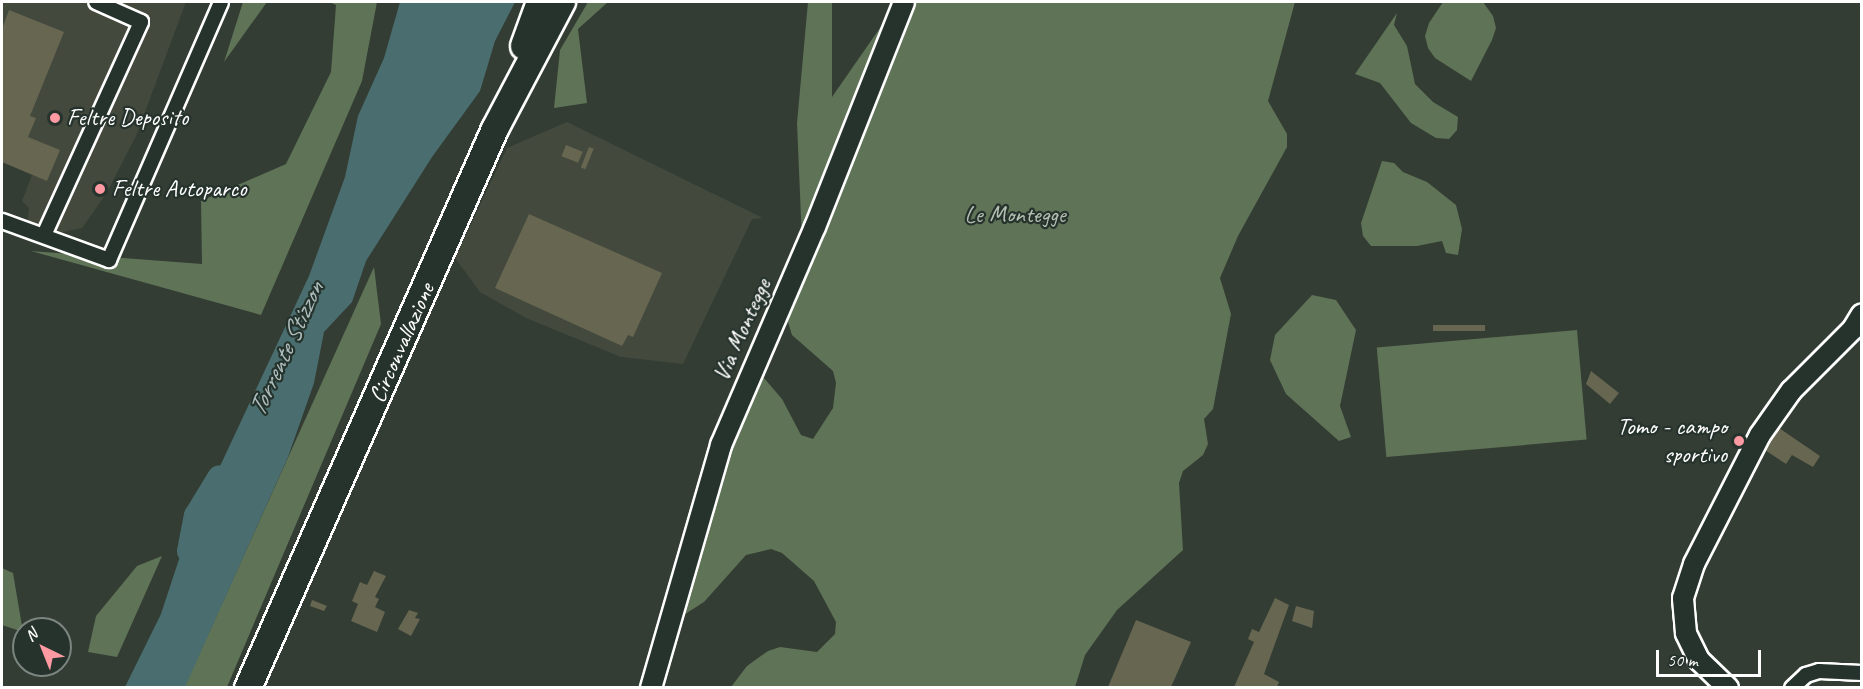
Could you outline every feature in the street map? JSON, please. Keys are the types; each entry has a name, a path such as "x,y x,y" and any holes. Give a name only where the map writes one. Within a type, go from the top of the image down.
{"highway":[{"path":"495,129 540,2"},
{"name":"Circonvallazione","path":"248,687 495,129 562,2"}],"street":[{"path":"44,235 141,22 96,2"},
{"path":"2,221 110,260 221,2"},
{"name":"Via Montegge","path":"651,687 721,445 815,227 904,2"},
{"path":"1728,687 1699,660 1686,633 1683,598 1694,564 1760,435 1791,391 1853,329 1862,314"},
{"path":"1792,687 1806,675 1819,671 1862,673"}],"shaded area":[{"path":"2,2 186,2 136,136 106,194 82,228 63,232 58,239 27,228 29,208 22,201 32,175 2,162"},
{"path":"567,122 763,218 752,219 683,364 621,357 526,318 480,292 455,258 507,148"}],"green space":[{"path":"243,2 267,2 224,62"},
{"path":"329,2 377,2 362,81 261,315 31,251 202,264 201,201 286,164 331,72 336,5"},
{"path":"588,2 608,2 578,29 587,103 554,108 560,50"},
{"name":"Le Montegge","path":"808,2 832,2 832,97 898,2 1295,2 1268,101 1287,134 1287,147 1238,236 1220,278 1231,314 1213,409 1204,419 1208,444 1203,455 1183,471 1179,483 1183,550 1117,610 1085,655 1075,687 731,687 747,666 768,651 780,647 817,652 835,634 836,622 814,581 782,553 771,549 746,555 704,602 671,623 752,364 782,399 801,435 813,439 833,408 836,383 833,371 792,335 780,296 802,242 797,123"},
{"path":"1443,2 1483,2 1493,16 1496,28 1492,40 1471,81 1435,58 1428,48 1425,36 1429,23"},
{"path":"1397,13 1394,25 1407,46 1415,84 1433,102 1458,117 1457,130 1449,139 1436,138 1411,123 1380,83 1355,74"},
{"path":"1382,161 1394,163 1403,172 1427,182 1456,205 1462,229 1458,255 1446,253 1442,241 1417,246 1371,246 1363,236 1361,223"},
{"path":"374,267 381,324 227,687 184,688"},
{"path":"1312,295 1336,300 1356,330 1340,406 1351,437 1339,441 1286,394 1270,360 1275,335"},
{"path":"1577,330 1587,440 1386,457 1377,348"},
{"path":"162,556 117,657 88,652 96,616 137,566"},
{"path":"2,568 13,573 20,617 12,617 12,628 2,625"}],"water":[{"path":"400,2 515,2 495,41 480,91 432,157 366,261 352,302 324,332 314,383 288,457 185,687 125,687 161,614 185,541 309,276 345,177 358,116 384,58"}],"building":[{"path":"9,10 64,32 30,116 36,118 28,137 60,150 47,181 2,162 2,29"},
{"path":"566,145 583,152 578,163 562,156"},
{"path":"589,147 594,149 585,169 581,167"},
{"path":"529,214 662,273 633,337 628,335 622,346 495,288"},
{"path":"1433,325 1485,325 1485,331 1433,331"},
{"path":"1591,371 1619,393 1610,404 1586,384"},
{"path":"1779,428 1820,456 1813,467 1792,455 1786,464 1765,450"},
{"path":"374,571 386,576 375,597 379,599 375,607 385,612 377,632 351,621 358,604 352,601 360,582 367,585"},
{"path":"1275,598 1289,605 1264,674 1279,682 1277,687 1234,687 1254,642 1248,639 1252,629 1259,632"},
{"path":"312,600 327,606 324,611 310,606"},
{"path":"1296,606 1314,611 1312,628 1292,621"},
{"path":"409,610 418,613 415,618 420,619 411,636 398,629"},
{"path":"1136,620 1191,642 1171,687 1108,687"}],"waterway":[{"name":"Torrente Stizzon","path":"190,551 197,516 220,478"}],"place":[{"name":"Feltre Deposito","path":"55,118"},
{"name":"Feltre Autoparco","path":"100,189"},
{"name":"Tomo - campo sportivo","path":"1739,441"}]}
